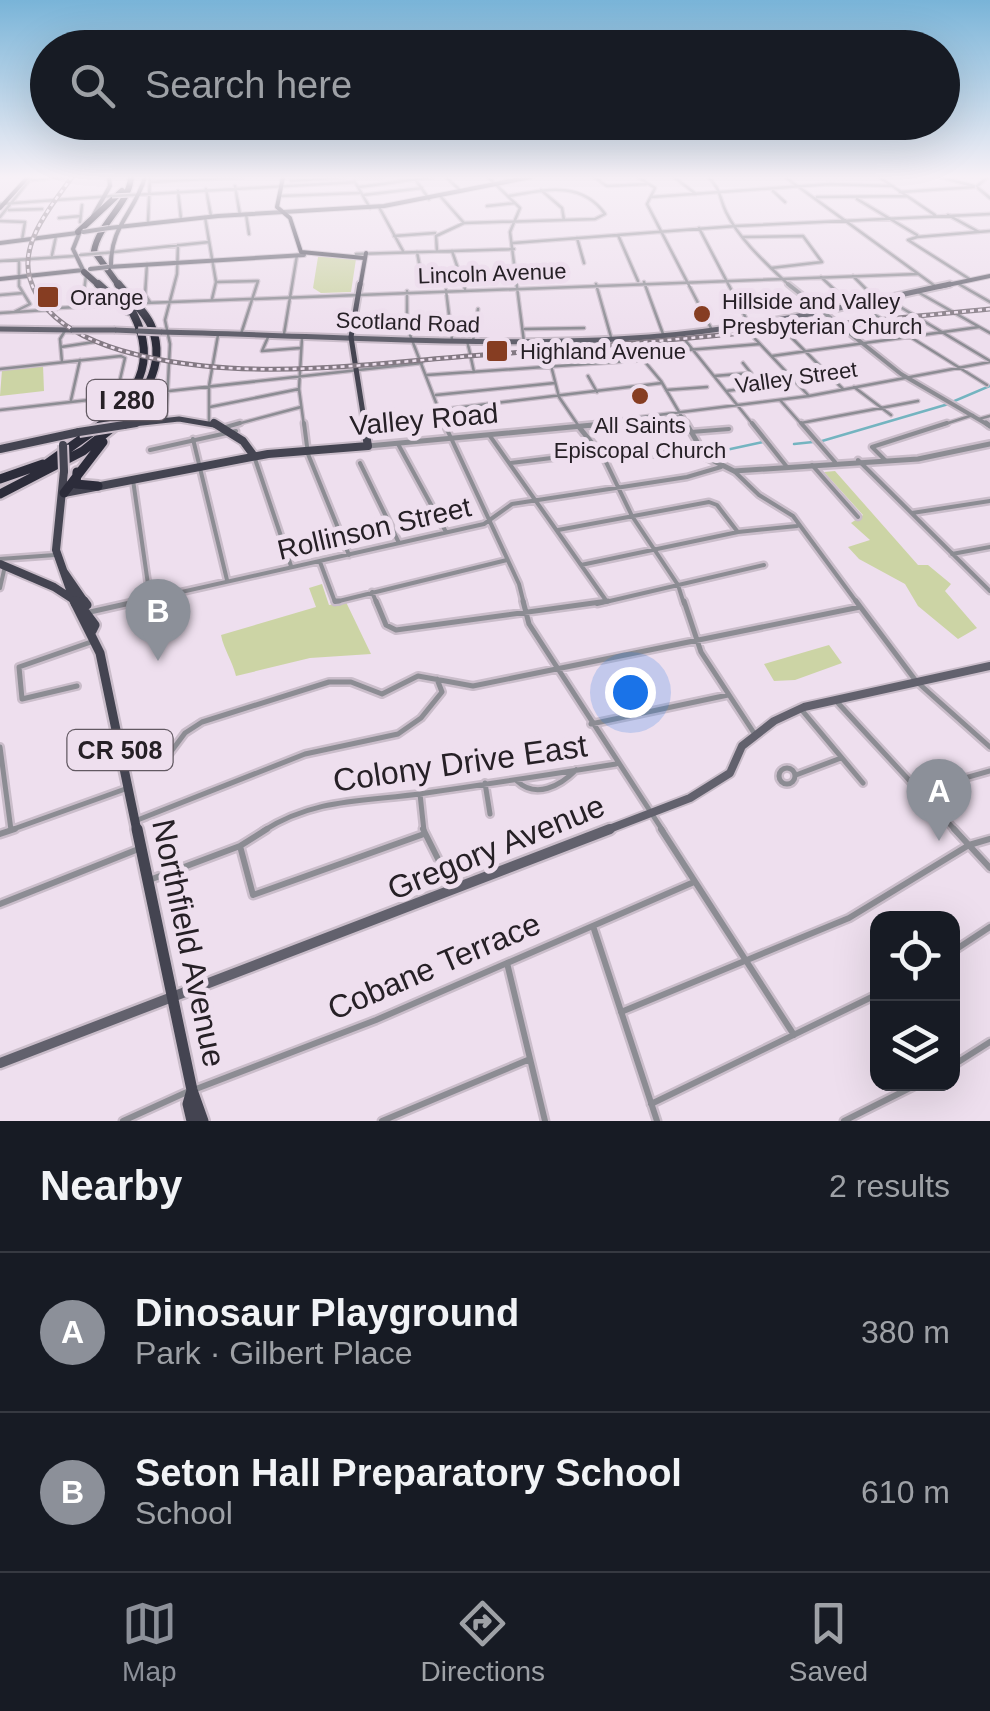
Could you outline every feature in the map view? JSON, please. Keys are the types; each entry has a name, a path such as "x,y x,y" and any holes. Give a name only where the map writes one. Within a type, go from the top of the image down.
{"highway":[{"path":"80,232 83,229"},
{"path":"95,229 88,251 95,268 140,329"},
{"path":"103,229 94,252 162,333"},
{"path":"110,267 141,300 162,333"},
{"path":"85,270 140,329"},
{"name":"I 280","path":"0,492 64,444 117,412 135,390 146,360 140,329"},
{"name":"I 280","path":"0,492 86,448 122,423 150,385 162,333"},
{"path":"64,493 77,472 122,423"},
{"path":"0,479 64,444"},
{"path":"77,472 76,484 98,486"}],"main road":[{"path":"82,229 74,242 85,270"},
{"path":"0,243 101,229"},
{"path":"110,267 107,252 111,229"},
{"path":"293,229 300,253"},
{"path":"0,280 178,260 300,253 365,255 351,338 368,446"},
{"name":"Scotland Road","path":"0,330 140,329 162,333 545,344 680,334 775,321 990,276"},
{"path":"0,449 64,444 78,432 166,420 209,422 236,431 254,456"},
{"name":"CR 508","path":"64,444 64,493 56,555 69,595"},
{"name":"Valley Road","path":"248,446 274,454"},
{"name":"Valley Road","path":"64,493 254,456 368,446"},
{"path":"2,563 78,598 90,612"},
{"path":"46,585 60,580 61,569"},
{"name":"CR 508","path":"61,569 90,612"},
{"name":"Northfield Avenue","path":"69,595 94,636"},
{"name":"Northfield Avenue","path":"90,612 192,1090 203,1121"},
{"name":"Gregory Avenue","path":"0,1064 172,995 454,891 710,788 730,773 742,746 800,708 990,666"},
{"name":"Northfield Avenue","path":"192,1090 188,1104 192,1121"}],"street":[{"path":"22,240 24,229"},
{"path":"209,229 216,282 212,299"},
{"path":"248,229 249,234"},
{"path":"391,229 403,252"},
{"path":"437,251 436,236 450,229"},
{"path":"514,229 526,329 524,342"},
{"path":"662,229 712,330"},
{"path":"513,243 688,229"},
{"path":"701,229 750,333 809,396"},
{"path":"738,229 770,268 828,319 927,392 950,401 990,426"},
{"path":"858,229 936,287"},
{"path":"905,229 917,237"},
{"path":"974,229 979,232"},
{"path":"394,236 435,232"},
{"path":"971,280 908,240 990,232"},
{"path":"618,235 664,335"},
{"path":"52,258 56,236"},
{"path":"743,237 804,236 822,262 770,268"},
{"path":"577,238 584,263"},
{"path":"0,261 210,242"},
{"path":"166,420 170,353 162,333 178,246"},
{"path":"365,255 514,249"},
{"path":"452,251 466,289"},
{"path":"417,252 421,273"},
{"path":"284,336 300,253"},
{"path":"14,312 30,304 18,278 19,260"},
{"path":"147,263 148,303"},
{"path":"517,272 536,272 565,272 563,267 535,268 536,272"},
{"path":"82,307 88,286 85,270"},
{"name":"Lincoln Avenue","path":"58,309 519,286 918,274"},
{"path":"853,276 876,299"},
{"path":"821,277 853,304 987,385"},
{"path":"216,282 258,281 241,334"},
{"path":"957,283 990,302"},
{"path":"596,284 612,339"},
{"path":"446,290 452,341"},
{"path":"408,291 407,327 450,440 519,584 526,616 616,764 794,1035"},
{"path":"916,291 990,333"},
{"path":"0,296 23,293"},
{"path":"980,296 990,295"},
{"path":"885,297 990,362"},
{"path":"474,372 470,342 478,309"},
{"path":"0,313 45,310"},
{"path":"775,321 843,389"},
{"path":"838,326 858,326 855,323"},
{"path":"772,356 980,327"},
{"path":"526,329 584,328"},
{"path":"62,362 61,347 69,329"},
{"path":"209,422 209,386 218,333"},
{"path":"680,334 787,467"},
{"path":"268,335 262,351 302,348"},
{"path":"302,336 299,390 308,451 349,555"},
{"path":"626,338 662,383 701,450 721,466 734,470 918,459 990,444"},
{"path":"61,347 94,342"},
{"path":"545,344 559,397 602,455 632,516 678,585 695,640 756,735"},
{"path":"639,354 760,344"},
{"path":"0,369 125,358 116,397"},
{"path":"71,402 80,360"},
{"path":"427,375 644,360"},
{"name":"Valley Street","path":"578,426 809,396 990,362"},
{"path":"743,363 751,372"},
{"path":"0,410 301,374 422,364"},
{"path":"714,376 751,372"},
{"path":"588,376 598,392"},
{"path":"726,391 796,382"},
{"path":"434,395 556,383"},
{"path":"438,410 662,383"},
{"path":"666,390 707,386"},
{"path":"854,387 891,415"},
{"path":"210,407 299,390"},
{"path":"780,400 836,462"},
{"path":"801,423 918,401"},
{"path":"226,428 300,407"},
{"name":"Valley Street","path":"606,422 682,416"},
{"path":"885,460 872,447 990,416"},
{"name":"Valley Road","path":"368,446 578,426"},
{"path":"690,432 729,429"},
{"path":"150,450 236,431"},
{"path":"490,436 606,601"},
{"path":"193,439 227,582"},
{"path":"398,444 446,533"},
{"path":"511,463 701,450"},
{"path":"254,456 292,568"},
{"path":"858,460 990,591"},
{"path":"360,463 399,543"},
{"path":"812,465 858,517"},
{"name":"Rollinson Street","path":"90,612 489,522 512,504 696,475 721,466"},
{"path":"734,470 760,495 790,513 916,682 990,746"},
{"path":"132,480 150,598"},
{"path":"912,513 990,501"},
{"path":"558,530 710,502 717,505 738,532"},
{"path":"581,565 738,532 800,525"},
{"path":"952,554 990,547"},
{"path":"0,588 2,563 56,555"},
{"path":"320,562 335,602 507,560"},
{"path":"372,592 386,626 396,630 526,616 764,565"},
{"path":"124,767 170,753 185,733 202,722 321,684 342,681 382,694 410,678 438,678 473,686 860,607"},
{"path":"78,686 22,700 18,668 94,636"},
{"path":"134,821 305,754 398,734 433,706 442,692 438,678"},
{"path":"591,724 728,695"},
{"path":"834,700 990,868"},
{"path":"800,708 863,783"},
{"path":"0,747 11,830"},
{"path":"796,775 841,758"},
{"name":"Colony Drive East","path":"148,880 240,846 284,818 345,799 420,794 616,764"},
{"path":"516,780 520,787 540,791 570,778 576,770"},
{"path":"919,791 990,772"},
{"path":"486,783 490,814"},
{"path":"0,834 128,788"},
{"path":"420,794 424,834 454,891"},
{"path":"240,846 253,895 424,834"},
{"path":"621,1012 872,907 969,845 990,840"},
{"path":"0,904 141,848"},
{"name":"Cobane Terrace","path":"192,1090 376,1020 694,882"},
{"path":"593,926 657,1121"},
{"path":"960,947 990,926"},
{"path":"506,963 546,1121"},
{"path":"651,1104 870,998"},
{"path":"960,1061 990,1042"},
{"path":"382,1121 530,1059"},
{"path":"123,1121 192,1090"},
{"path":"844,1121 904,1091"}],"green space":[{"path":"318,257 356,259 351,292 321,293 313,288"},
{"path":"43,365 44,391 0,396 2,370"},
{"path":"835,471 918,565 928,565 951,584 945,591 977,628 958,639 918,606 905,584 859,559 848,547 870,540 851,523 863,515 824,472"},
{"path":"322,584 329,605 346,602 371,654 310,658 236,676 221,635 316,607 309,588"},
{"path":"829,645 842,663 795,680 774,681 764,664"}],"waterway":[{"path":"822,441 945,405 990,386"},
{"path":"712,453 763,442"},
{"path":"794,444 813,442"}],"tunnel":[{"path":"46,310 58,310"}],"railway":[{"path":"37,229 29,251 30,279 41,301 57,319 79,333 129,353 237,368 337,367 990,309"}],"place":[{"name":"Orange","path":"48,297"},
{"name":"Hillside and Valley Presbyterian Church","path":"702,314"},
{"name":"Highland Avenue","path":"497,351"},
{"name":"All Saints Episcopal Church","path":"640,396"},
{"name":"Seton Hall Preparatory School","path":"158,661"},
{"name":"Dinosaur Playground","path":"939,841"}]}
